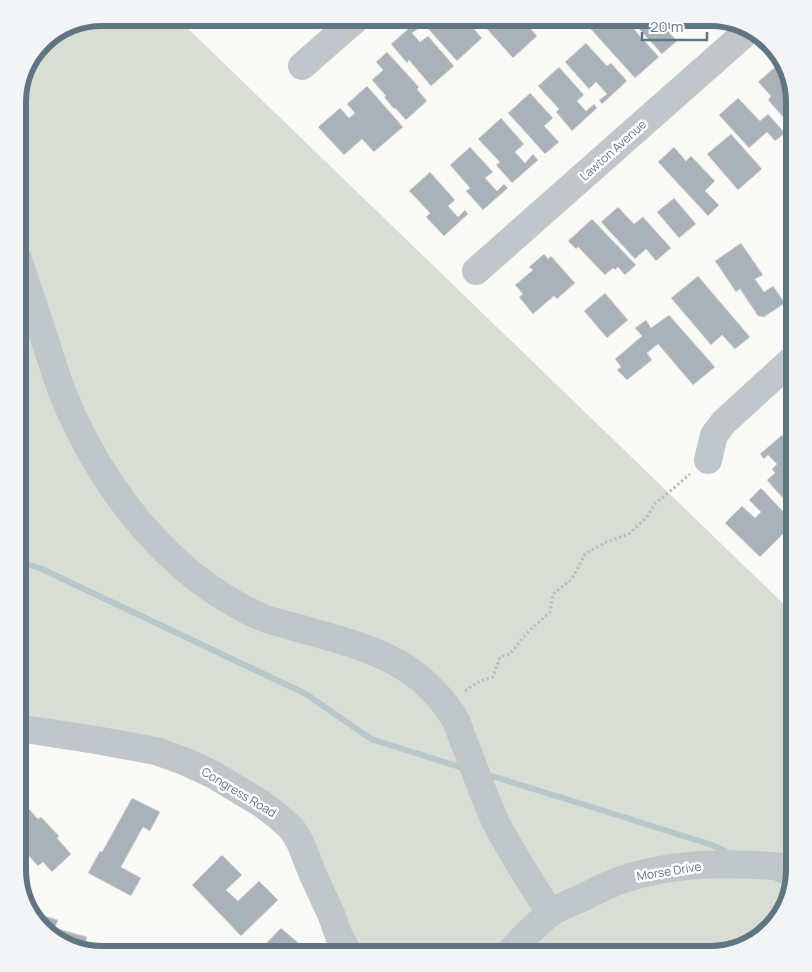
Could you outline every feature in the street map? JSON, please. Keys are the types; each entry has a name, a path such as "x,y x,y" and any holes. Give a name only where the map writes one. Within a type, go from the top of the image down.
{"street":[{"path":"302,66 347,26"},
{"name":"Lawton Avenue","path":"476,272 743,34"},
{"path":"26,283 65,398 89,449 129,509 159,544 189,573 242,608 263,618 376,652 401,664 416,675 441,699 456,720 483,793 498,825 550,913"},
{"path":"708,460 714,435 724,422 786,365"},
{"name":"Congress Road","path":"26,729 156,752 184,761 214,775 262,804 279,816 292,829 300,842 345,946"},
{"name":"Morse Drive","path":"515,946 550,913 620,880 653,872 714,864 786,867"}],"path":[{"path":"445,704 480,681 494,677 500,658 510,654 526,634 550,612 553,594 572,579 585,554 606,542 628,534 646,518 655,504 708,460"}],"shaded area":[{"path":"102,26 185,26 786,606 785,880 778,903 767,920 756,930 734,942 710,946 346,946 300,842 214,775 26,730 26,97 34,69 42,56 60,39 73,32 87,28"}],"building":[{"path":"412,26 417,26 419,28 412,33 420,42 428,36 454,66 431,86 409,60 407,63 391,44"},
{"path":"426,26 471,26 482,38 457,61"},
{"path":"484,26 528,26 537,36 513,58"},
{"path":"588,26 631,26 659,57 635,78"},
{"path":"636,26 669,26 666,29 677,41 662,54"},
{"path":"586,43 607,66 611,63 627,81 602,104 599,100 607,94 596,82 589,89 565,62"},
{"path":"387,52 419,87 417,89 427,101 406,120 394,109 372,80 383,70 376,62"},
{"path":"559,67 584,95 577,101 586,111 594,104 597,108 572,131 556,112 559,109 538,86"},
{"path":"775,67 779,72 785,92 786,120 768,100 771,96 758,82"},
{"path":"367,86 403,127 374,152 362,139 344,155 318,127 340,108 349,118 355,113 347,104"},
{"path":"530,93 553,118 544,126 559,142 545,154 508,113"},
{"path":"738,98 760,121 768,114 785,133 775,141 767,132 749,148 719,115"},
{"path":"501,118 524,144 515,152 525,163 533,154 538,160 512,183 496,165 500,162 478,139"},
{"path":"731,134 762,169 738,190 707,154"},
{"path":"470,147 493,172 485,178 497,191 504,184 508,188 483,210 466,191 470,188 450,165"},
{"path":"674,147 686,161 691,156 715,181 705,191 719,205 708,216 658,162"},
{"path":"430,172 455,200 448,206 458,217 465,210 468,214 444,236 426,217 430,213 409,191"},
{"path":"674,198 696,224 679,238 657,212"},
{"path":"618,207 634,224 643,217 671,248 656,261 646,249 635,259 601,222"},
{"path":"592,219 636,265 625,275 618,267 615,270 613,268 605,275 578,247 576,249 568,241"},
{"path":"741,243 763,275 755,279 764,292 773,286 785,303 764,317 758,316 740,289 736,292 715,261"},
{"path":"544,254 548,259 551,256 575,283 557,299 554,296 533,314 519,297 523,294 515,285 533,270 529,267"},
{"path":"698,276 750,337 735,349 722,335 711,345 671,298"},
{"path":"605,293 628,320 607,338 584,311"},
{"path":"669,315 715,367 693,385 658,344 647,353 652,360 627,380 617,370 621,367 615,359 642,336 635,328 646,320 651,328"},
{"path":"782,435 786,440 786,502 767,480 775,473 772,469 777,464 768,455 764,459 760,454"},
{"path":"761,488 786,515 786,531 760,557 725,523 742,506 755,518 761,512 749,500"},
{"path":"132,798 160,812 150,831 143,827 121,867 141,878 131,896 88,873"},
{"path":"26,806 38,819 41,817 59,836 57,838 71,854 52,872 43,862 38,866 26,853"},
{"path":"222,855 242,875 226,890 238,901 259,881 278,900 241,936 192,885"},
{"path":"41,915 58,920 55,928 87,937 85,943 69,938 52,927"},
{"path":"281,928 302,946 264,946"}],"waterway":[{"path":"26,564 42,569 306,694 371,739 466,769"},
{"path":"485,774 712,845 730,854"},
{"path":"776,878 785,882"}]}
